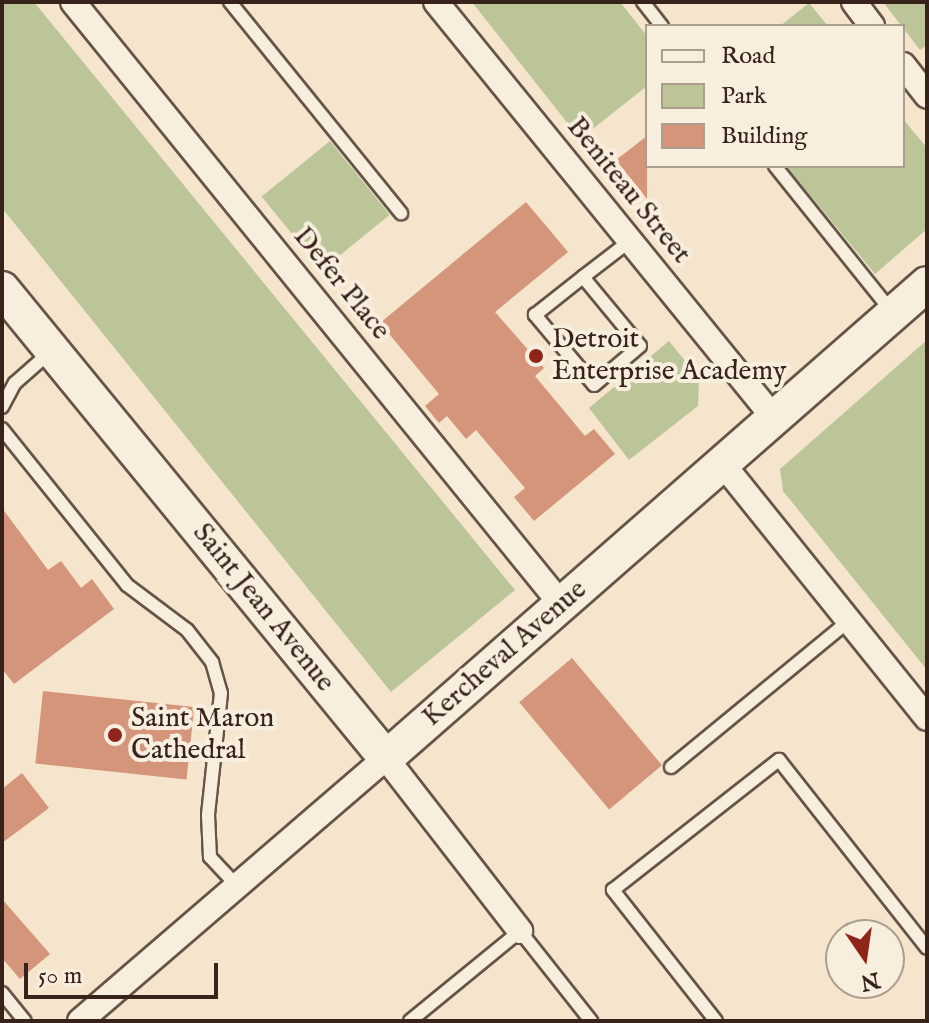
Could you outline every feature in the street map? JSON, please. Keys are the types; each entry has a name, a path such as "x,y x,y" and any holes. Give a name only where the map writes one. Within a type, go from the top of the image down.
{"street":[{"name":"Defer Place","path":"73,2 561,604"},
{"name":"Beniteau Street","path":"436,2 774,418"},
{"path":"854,2 870,24"},
{"path":"905,68 927,96"},
{"name":"Kercheval Avenue","path":"80,1021 386,758 927,284"},
{"name":"Saint Jean Avenue","path":"2,289 386,758 520,931"},
{"path":"722,463 927,718"}],"lane":[{"path":"230,2 401,213"},
{"path":"643,2 660,24"},
{"path":"777,168 893,314"},
{"path":"583,277 640,346 594,385 535,315 583,277 630,241"},
{"path":"2,407 15,383 52,350"},
{"path":"2,429 127,585 187,630 212,662 221,693 208,815 210,857 237,886"},
{"path":"671,767 849,621"},
{"path":"716,1021 613,890 779,760 927,948"},
{"path":"410,1021 520,931 591,1021"},
{"path":"2,993 25,1021"}],"green space":[{"path":"2,2 34,2 515,590 391,692 2,208"},
{"path":"472,2 620,2 645,33 645,88 580,139"},
{"path":"883,2 927,2 927,45 920,50 905,31 905,24 900,24"},
{"path":"809,3 826,24 783,24"},
{"path":"905,121 927,148 927,229 875,274 788,168 905,168"},
{"path":"330,141 390,215 321,270 262,196"},
{"path":"927,340 927,670 783,491 780,469"},
{"path":"669,341 699,378 698,406 629,460 589,408"}],"building":[{"path":"645,138 647,199 616,160"},
{"name":"Detroit Enterprise Academy","path":"526,202 568,252 495,312 544,368 535,376 585,436 594,429 615,454 534,521 514,497 525,488 476,430 466,439 447,416 439,423 425,406 439,394 380,323"},
{"path":"2,508 48,570 61,561 81,588 92,579 114,609 14,684 2,669"},
{"path":"572,658 662,765 609,810 519,702"},
{"name":"Saint Maron Cathedral","path":"43,691 194,707 187,779 35,764"},
{"path":"22,773 49,808 2,843 2,789"},
{"path":"2,899 50,954 20,979 2,958"}],"place":[{"name":"Detroit Enterprise Academy","path":"536,356"},
{"name":"Saint Maron Cathedral","path":"115,735"}]}
